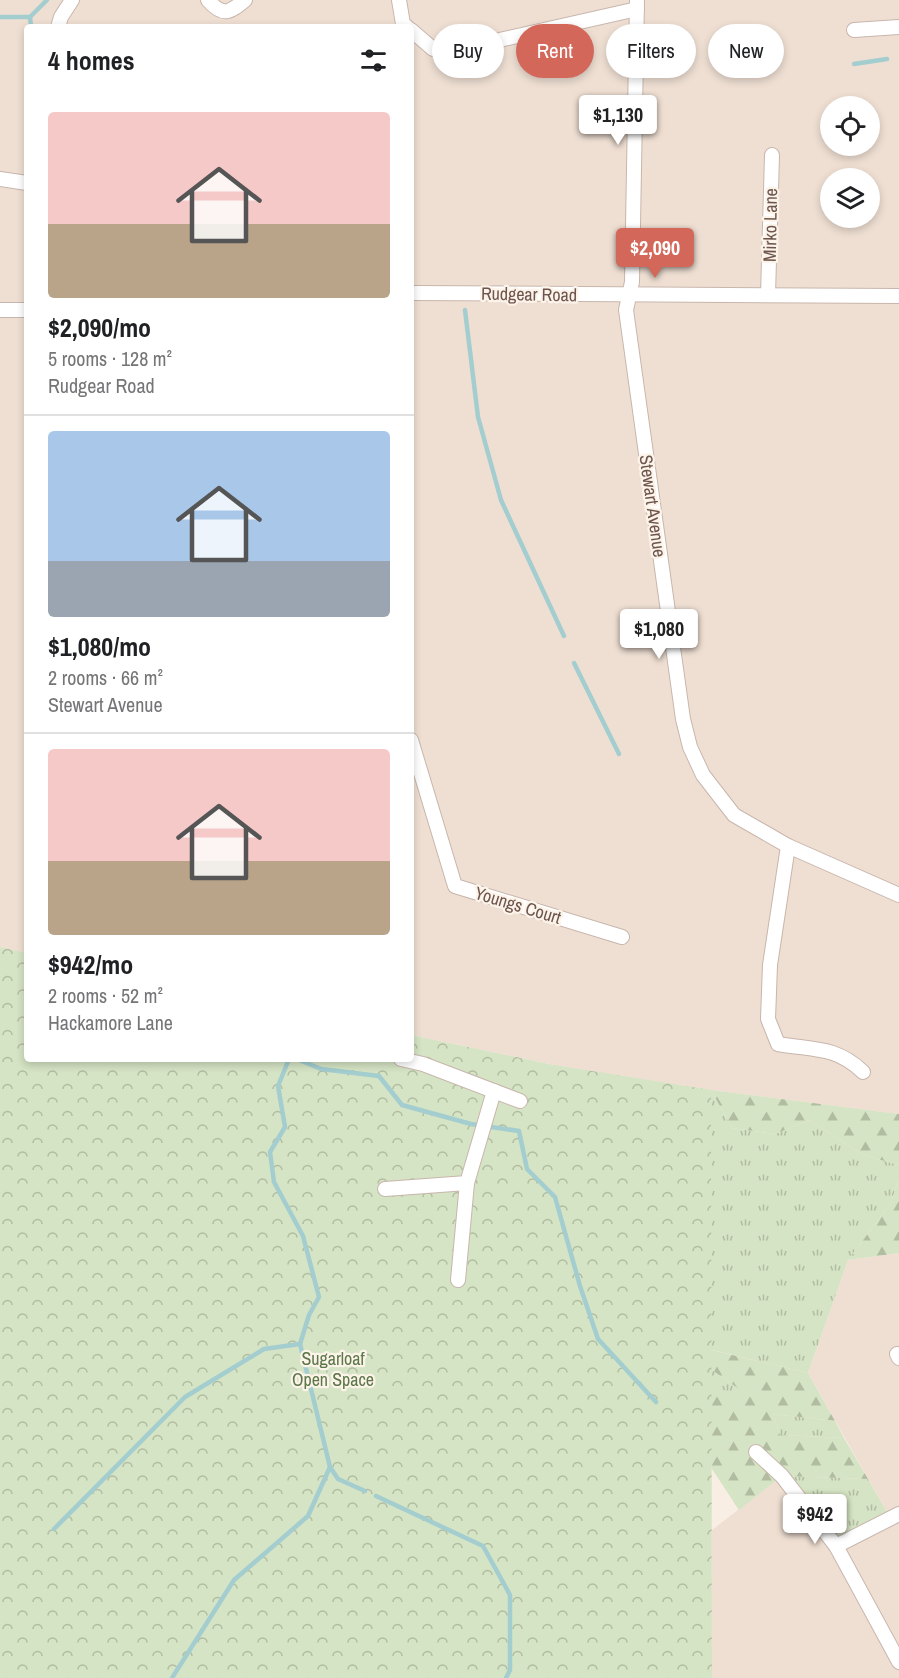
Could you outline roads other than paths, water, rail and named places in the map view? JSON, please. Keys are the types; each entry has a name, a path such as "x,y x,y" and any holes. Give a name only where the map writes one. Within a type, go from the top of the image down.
{"street":[{"path":"59,24 72,0"},
{"path":"208,0 216,9 226,12 233,10 245,0"},
{"path":"399,0 403,24"},
{"path":"414,33 433,49 473,46 637,4"},
{"name":"Stewart Avenue","path":"637,4 632,282 626,310 683,719 690,747 703,775 734,815 788,846 899,895"},
{"path":"854,30 899,27"},
{"name":"Mirko Lane","path":"768,295 772,154"},
{"path":"0,179 24,183"},
{"name":"Rudgear Road","path":"414,293 899,296"},
{"path":"0,310 24,310"},
{"name":"Youngs Court","path":"414,750 455,886 622,937"},
{"path":"788,846 770,965 768,1019 778,1044 835,1053 851,1061 863,1072"},
{"path":"414,1062 520,1101"},
{"path":"458,1280 467,1183 494,1091"},
{"path":"385,1189 467,1183"},
{"path":"756,1452 782,1476 836,1546 899,1662"},
{"path":"836,1546 899,1514"}],"waterway":[{"path":"0,17 30,17 47,0"},
{"path":"30,17 31,24"},
{"path":"854,64 887,59"},
{"path":"465,310 478,417 501,500 564,636"},
{"path":"574,663 619,754"},
{"path":"288,1062 278,1086 285,1127 270,1152 274,1182 303,1236 319,1297 309,1315 300,1344"},
{"path":"304,1062 321,1069 379,1076 402,1105 471,1124 519,1131 527,1169 555,1197 580,1286 598,1339 656,1402"},
{"path":"300,1344 330,1467 338,1479 365,1491"},
{"path":"54,1529 185,1397 264,1349 300,1344"},
{"path":"172,1678 234,1580 308,1516 330,1467"},
{"path":"376,1496 483,1546 510,1595 510,1670 506,1678"}],"park label":[{"name":"Sugarloaf Open Space","path":"333,1368"}]}
